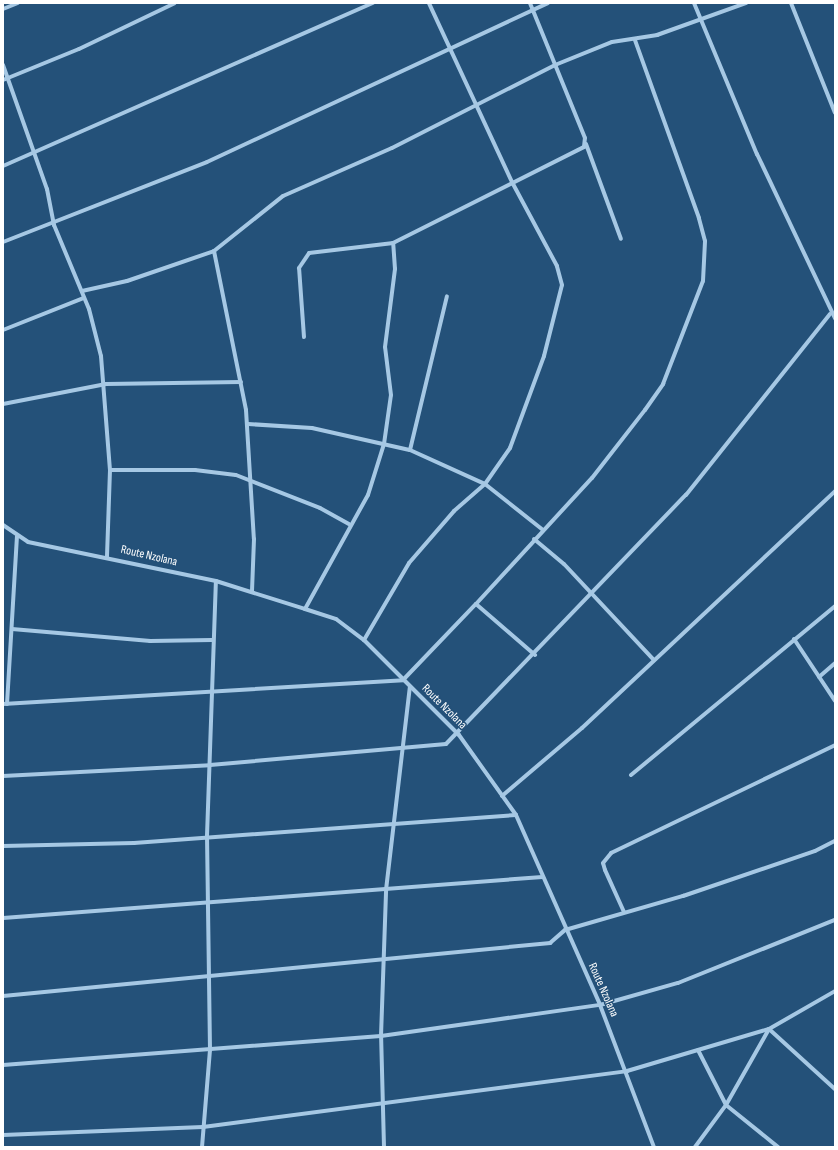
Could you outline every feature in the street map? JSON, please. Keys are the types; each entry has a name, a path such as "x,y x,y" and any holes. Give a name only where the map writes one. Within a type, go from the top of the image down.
{"street":[{"path":"3,9 18,3"},
{"path":"3,80 79,50 175,3"},
{"path":"3,166 373,3"},
{"path":"364,640 409,563 454,512 485,484 510,448 544,356 562,285 557,266 512,182 476,103 447,48 429,3"},
{"path":"530,3 586,144 621,239"},
{"path":"3,242 54,225 207,162 447,48 548,3"},
{"path":"694,3 699,18 830,314 835,318"},
{"path":"82,291 127,281 214,251 283,196 392,148 476,103 555,65 612,42 635,40 746,3"},
{"path":"791,3 835,113"},
{"path":"17,536 12,629 5,704 403,680 476,604 597,472 663,384 703,281 705,241 699,218 635,40"},
{"path":"3,65 9,77 32,154 48,196 54,225 82,291 106,384 110,470 107,557"},
{"path":"304,337 302,259 317,250 393,243 586,144"},
{"path":"305,609 350,524 368,495 384,444 391,395 385,347 395,269 393,243"},
{"path":"214,251 241,382 248,424 249,480 254,539 252,592"},
{"path":"410,450 447,296"},
{"path":"3,330 84,298"},
{"path":"3,776 210,765 446,744 459,735 536,655 592,592 709,469 781,372 830,314"},
{"path":"3,404 106,384 241,382"},
{"path":"248,424 312,428 410,450 485,484 543,530"},
{"path":"110,470 218,471 249,480 350,524"},
{"path":"502,796 582,728 653,659 835,492"},
{"name":"Route Nzolana","path":"3,525 17,536 39,544 216,581 252,592 336,619 364,640 459,735 516,815 565,930 600,1005 627,1071 654,1147"},
{"path":"534,539 592,592 653,659"},
{"path":"202,1147 210,1050 211,976 208,904 208,836 210,691 216,581"},
{"path":"476,604 536,655"},
{"path":"631,775 835,606"},
{"path":"12,629 150,641 212,640"},
{"path":"794,639 835,701"},
{"path":"819,677 835,663"},
{"path":"384,1147 381,1036 385,960 386,890 391,824 410,687"},
{"path":"624,912 605,870 604,863 611,853 835,745"},
{"path":"3,846 134,843 208,836 516,815"},
{"path":"3,996 550,943 565,930 683,896 815,851 835,841"},
{"path":"3,918 208,904 542,877"},
{"path":"3,1065 381,1036 600,1005 678,983 835,920"},
{"path":"3,1135 203,1127 383,1105 627,1071 769,1030 835,992"},
{"path":"769,1030 835,1089"},
{"path":"695,1147 726,1105 769,1030"},
{"path":"698,1050 726,1105 778,1147"}]}
